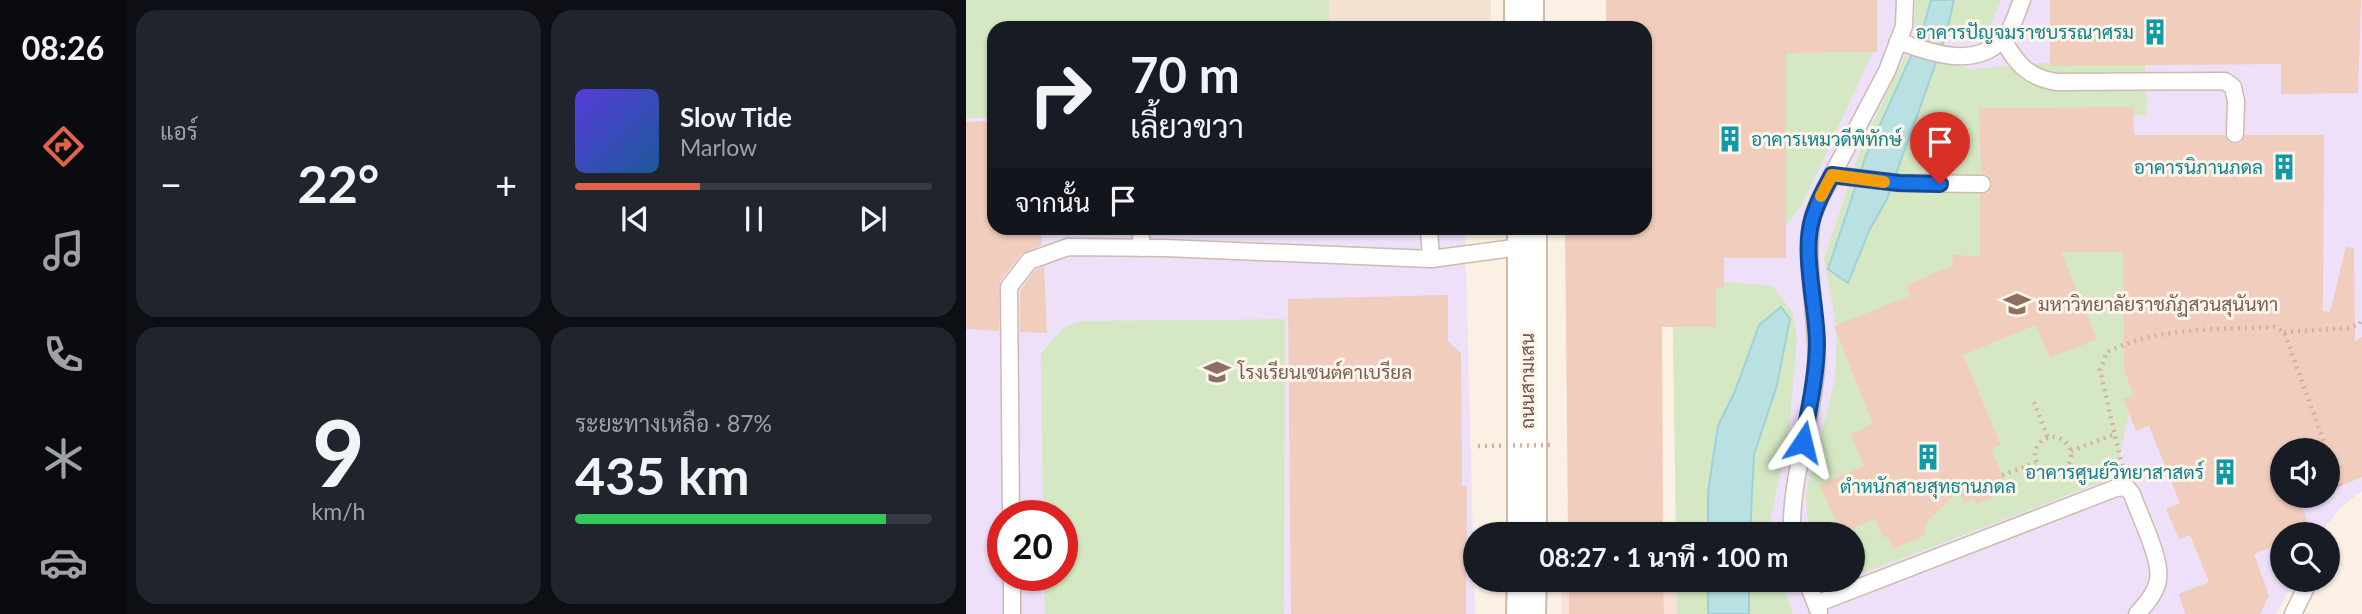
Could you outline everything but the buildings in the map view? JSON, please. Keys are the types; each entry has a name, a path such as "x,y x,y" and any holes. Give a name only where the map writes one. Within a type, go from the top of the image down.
{"main road":[{"path":"1524,0 1524,21"},
{"name":"ถนนสามเสน","path":"1527,237 1527,522"},
{"path":"1527,592 1527,614"}],"lane":[{"path":"1793,522 1795,487 1815,373 1817,328 1810,248 1811,222 1819,200 1904,43 1905,0"},
{"path":"1904,43 1956,57 1984,52 2008,33 2022,0"},
{"path":"2003,39 2012,57 2038,79 2057,82 2225,81 2233,87 2236,101 2235,134"},
{"path":"1832,175 1899,183 1982,184"},
{"path":"1141,235 1141,248"},
{"path":"1430,235 1432,259"},
{"path":"1011,500 1009,287 1029,261 1068,247 1432,259 1527,237"},
{"path":"1811,592 1818,609 2106,492 2126,487 2132,494 2157,563 2158,581 2148,601 2137,614"},
{"path":"1012,591 1012,614"},
{"path":"2293,614 2304,592"}],"path":[{"path":"2126,487 2100,370 2107,352 2127,342 2161,333 2274,327 2284,332 2348,328 2360,324 2362,319"},
{"path":"2284,332 2323,438"},
{"path":"2034,402 2048,438"},
{"path":"2071,451 2115,434"},
{"path":"2048,438 2065,441 2071,451 2070,463 2062,472 2044,472 2036,463 2035,451 2038,445 2048,438"},
{"path":"1478,446 1555,445"},
{"path":"2002,475 2036,463"},
{"path":"2340,485 2342,490"}],"shaded area":[{"path":"1329,0 1491,0 1491,21 1329,21"},
{"name":"มหาวิทยาลัยราชภัฏสวนสุนันทา","path":"1669,0 2362,0 2362,491 2341,507 2329,522 2270,522 2270,592 2287,592 2276,614 1677,614 1676,592 1865,592 1865,522 1676,522"},
{"name":"โรงเรียนเซนต์คาเบรียล","path":"966,118 987,118 987,235 1465,235 1473,522 1463,522 1463,592 1474,592 1475,614 966,614"},
{"path":"1561,592 1676,592 1677,614 1562,614"}],"green space":[{"path":"966,0 1329,0 1329,21 987,21 987,118 966,118"},
{"path":"1916,0 2001,0 1988,31 1968,40 1914,24"},
{"path":"1873,52 1802,205 1786,225 1786,53"},
{"path":"2145,55 2147,115 1985,122 2129,241 2138,373 2115,477 1865,572 1865,522 1808,522 1806,494 1835,380 1837,331 1824,258 1862,145 1905,56 1972,69"},
{"path":"1672,277 1773,286 1793,313 1797,340 1789,429 1770,522 1676,522"},
{"path":"1285,319 1284,614 1045,614 1044,591 1078,591 1078,500 1043,500 1041,353 1063,328 1080,321"},
{"path":"1676,592 1785,592 1793,614 1677,614"}],"water":[{"path":"1931,0 1954,0 1946,35 1887,199 1869,231 1848,283 1828,269 1865,158 1922,32"},
{"path":"1781,307 1790,319 1777,385 1754,455 1751,522 1708,522 1708,492 1718,426 1735,391 1759,325"},
{"path":"1708,592 1749,592 1749,614 1708,614"}],"slow traffic":[{"path":"1821,196 1832,175 1884,182"}],"place":[{"name":"อาคารปัญจมราชบรรณาศรม","path":"2155,32"},
{"name":"อาคารเหมวดีพิทักษ์","path":"1730,139"},
{"name":"อาคารนิภานภดล","path":"2284,167"},
{"name":"มหาวิทยาลัยราชภัฏสวนสุนันทา","path":"2017,304"},
{"name":"โรงเรียนเซนต์คาเบรียล","path":"1217,372"},
{"name":"ตำหนักสายสุทธานภดล","path":"1928,457"},
{"name":"อาคารศูนย์วิทยาสาสตร์","path":"2225,472"}],"route":[{"path":"1803,442 1817,348 1810,248 1811,222 1832,175 1899,183 1940,184"}]}
